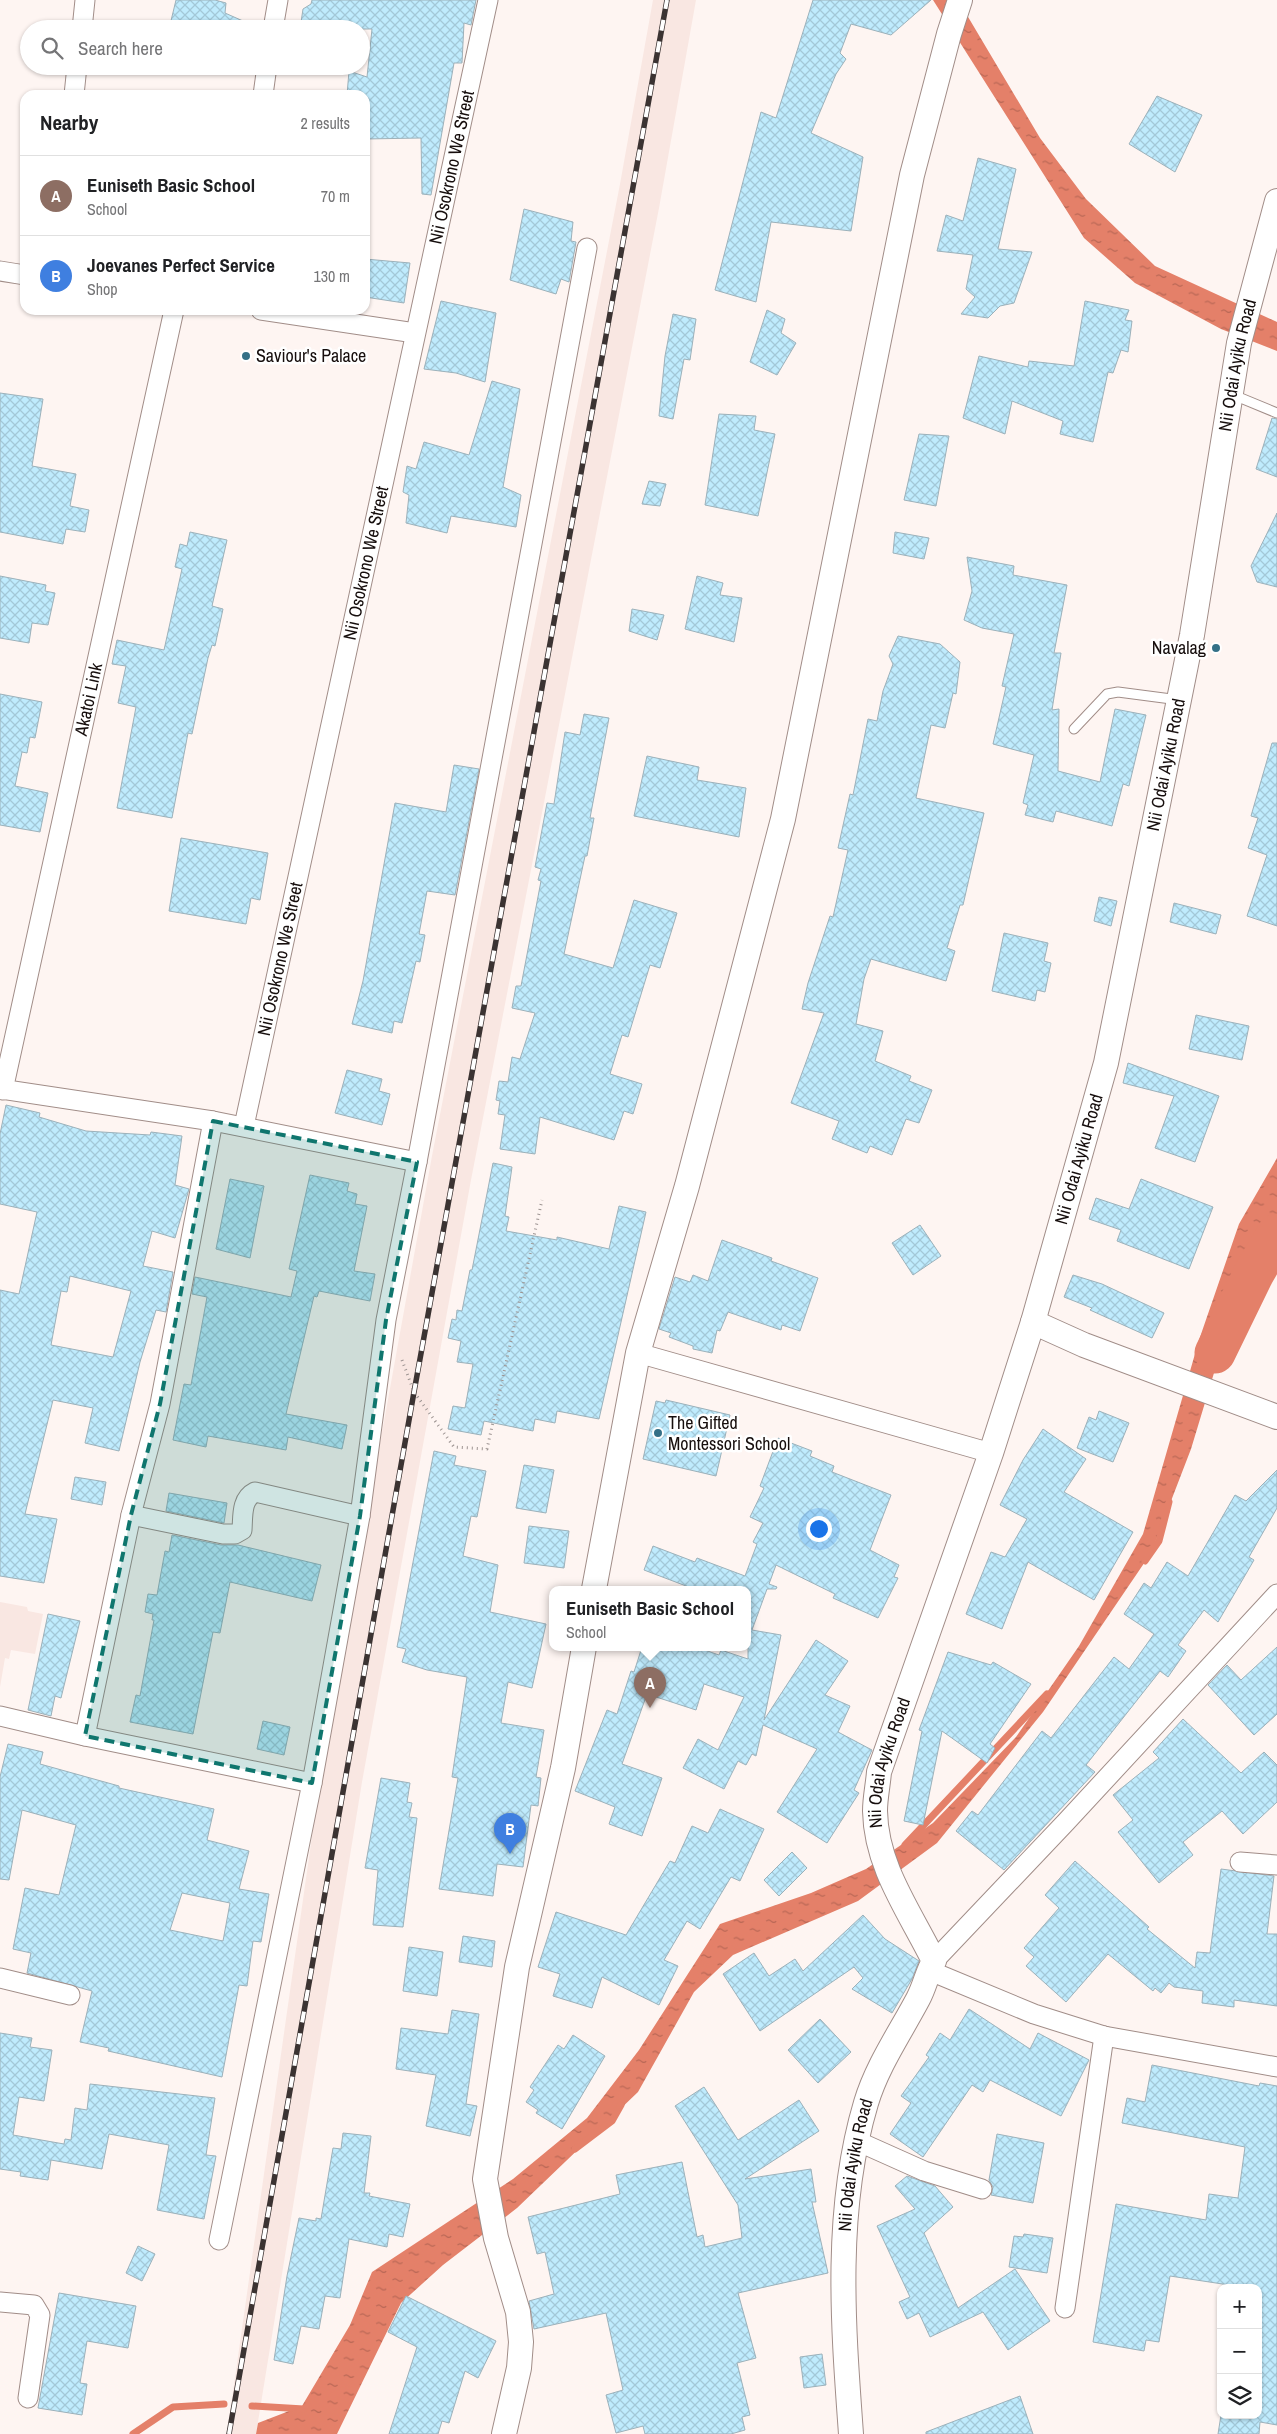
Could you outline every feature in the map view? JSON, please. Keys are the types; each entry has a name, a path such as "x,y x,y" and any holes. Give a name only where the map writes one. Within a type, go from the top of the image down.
{"street":[{"path":"83,20 85,0"},
{"path":"275,20 278,0"},
{"name":"Nii Osokrono We Street","path":"244,1126 415,333 427,290 488,0"},
{"path":"595,1586 638,1354 687,1186 783,819 912,175 949,34 960,0"},
{"path":"75,90 76,75"},
{"path":"264,90 266,75"},
{"name":"Nii Odai Ayiku Road","path":"851,2434 844,2339 844,2249 848,2196 857,2141 866,2103 886,2057 919,1998 931,1965 890,1878 879,1845 875,1811 879,1772 991,1453 1033,1322 1106,1063 1192,635 1239,343 1277,201"},
{"path":"219,2240 312,1782 360,1516 386,1320 587,248"},
{"path":"0,271 20,274"},
{"name":"Akatoi Link","path":"2,1089 173,315"},
{"path":"294,315 415,333"},
{"path":"2,1089 244,1126 417,1162"},
{"path":"85,1736 131,1515 160,1404 213,1121"},
{"path":"1033,1322 1084,1345 1277,1417"},
{"path":"638,1354 991,1453"},
{"path":"131,1515 222,1534 235,1534 242,1530 244,1504 249,1495 256,1492 360,1516"},
{"path":"1277,1594 931,1965 1034,2014 1104,2036 1277,2068"},
{"path":"504,2434 519,2368 521,2342 518,2312 496,2238 485,2179 517,1967 563,1768 583,1651"},
{"path":"0,1716 85,1736 312,1782"},
{"path":"1240,1862 1277,1865"},
{"path":"0,1978 70,1996"},
{"path":"1065,2308 1104,2036"},
{"path":"857,2141 924,2171 982,2189"},
{"path":"0,2302 34,2305 40,2315 28,2398"}],"lane":[{"path":"1230,394 1277,413"},
{"path":"1074,729 1107,694 1118,692 1179,700"}],"path":[{"path":"400,1356 414,1392 454,1447 487,1449 542,1200"}],"highlighted area":[{"path":"213,1121 417,1162 386,1320 360,1516 312,1783 85,1736 131,1515 160,1404"}],"shaded area":[{"path":"653,0 696,0 659,208 471,1180 362,1782 256,2434 227,2434 323,1759 432,1156 620,184"},
{"path":"0,1602 27,1607 28,1611 43,1614 35,1654 11,1650 9,1659 5,1658 0,1687"}],"water":[{"path":"933,0 958,0 1040,138 1086,199 1155,266 1277,322 1277,351 1221,329 1135,283 1084,238"},
{"path":"1277,1158 1277,1238 1247,1285 1217,1363 1191,1449 1151,1553 1043,1712 937,1843 858,1901 733,1955 694,1992 638,2092 517,2208 443,2265 401,2303 337,2434 256,2434 258,2423 302,2406 350,2325 372,2272 513,2179 587,2118 639,2050 720,1924 811,1893 866,1869 933,1823 1016,1737 1079,1646 1143,1534 1199,1340 1239,1224"}],"building":[{"path":"176,0 215,0 226,3 225,13 241,20 171,20"},
{"path":"312,0 476,0 471,25 464,23 462,63 454,63 431,195 422,194 421,138 370,139 370,90 347,90 349,75 367,77 367,75 370,75 372,29 370,29 370,20 301,20 303,9 311,4"},
{"path":"813,0 931,0 891,35 851,24 840,53 846,59 836,74 811,133 863,157 851,231 771,222 756,302 715,290 761,112 776,118"},
{"path":"1157,96 1202,115 1175,172 1129,144"},
{"path":"978,158 1016,169 998,249 1032,252 1014,303 1000,306 988,318 961,314 975,297 966,289 973,255 937,251 946,215 963,221"},
{"path":"524,209 573,222 571,241 576,242 569,282 561,279 556,294 510,280"},
{"path":"370,259 410,263 404,303 370,298"},
{"path":"441,301 496,313 485,382 456,373 424,369"},
{"path":"1085,301 1129,310 1125,320 1132,321 1128,352 1121,350 1113,373 1108,372 1093,442 1060,434 1063,421 1012,401 1005,434 963,418 979,356 1028,367 1029,361 1074,366"},
{"path":"767,310 785,319 781,333 796,343 777,375 750,362"},
{"path":"673,314 696,319 690,360 684,359 673,419 659,416 665,356"},
{"path":"492,381 520,389 503,487 521,495 516,527 451,516 447,533 406,523 409,495 403,492 407,466 416,469 424,442 469,455"},
{"path":"0,393 43,399 32,466 76,474 70,506 89,510 85,532 66,529 63,544 0,532"},
{"path":"719,414 756,416 754,430 775,434 758,516 705,505"},
{"path":"1272,418 1277,419 1277,477 1256,469"},
{"path":"919,434 949,436 936,506 904,500"},
{"path":"649,481 666,484 660,506 642,504"},
{"path":"1277,513 1277,587 1257,582 1251,566"},
{"path":"190,532 227,540 212,606 223,609 215,646 212,645 208,658 192,734 188,733 172,818 117,808 136,707 118,703 126,666 112,664 117,640 164,650 182,569 175,567 180,544 187,546"},
{"path":"895,532 929,538 924,559 893,553"},
{"path":"967,557 1014,566 1013,575 1067,585 1054,653 1061,653 1052,710 1059,709 1058,771 1100,782 1115,709 1146,715 1129,786 1123,784 1112,826 1056,811 1053,822 1025,815 1028,805 1023,803 1034,755 993,744 1006,687 1002,686 1014,634 982,628 964,620 972,591"},
{"path":"0,576 46,585 45,591 55,593 48,625 32,623 29,643 0,638"},
{"path":"697,576 723,583 720,595 742,598 734,642 685,629"},
{"path":"632,609 664,615 657,640 629,631"},
{"path":"898,636 940,644 960,662 956,694 953,693 945,728 931,725 916,798 984,813 963,905 960,905 947,948 955,951 946,981 871,959 864,979 856,1024 883,1031 875,1061 911,1076 909,1081 932,1090 919,1123 906,1119 892,1155 870,1146 867,1153 832,1139 839,1121 791,1103 824,1013 802,1009 808,983 830,916 833,917 848,850 838,848 850,794 853,795 868,719 877,721 883,691 893,664 889,656"},
{"path":"0,694 42,702 35,738 30,737 27,753 22,752 15,786 48,793 40,832 0,825"},
{"path":"584,714 609,718 590,818 594,818 587,856 585,856 564,954 613,968 634,900 677,913 660,968 650,965 628,1037 622,1035 610,1074 642,1084 633,1114 624,1111 614,1140 540,1117 535,1154 500,1149 505,1115 498,1114 500,1101 496,1100 499,1081 508,1082 512,1057 520,1059 535,1013 512,1008 516,986 521,986 541,881 538,880 541,869 535,867 547,803 554,804 565,732 580,735"},
{"path":"1272,743 1277,743 1277,926 1247,916 1267,855 1248,848 1258,818 1251,816"},
{"path":"647,756 699,767 697,780 746,788 739,837 634,816"},
{"path":"454,765 479,769 455,895 427,891 419,934 425,935 420,962 416,961 402,1023 394,1021 392,1033 352,1024 363,981 395,803 446,812"},
{"path":"181,838 268,853 260,900 251,898 246,924 169,911"},
{"path":"1099,897 1117,901 1111,926 1094,921"},
{"path":"1174,903 1221,915 1216,934 1170,922"},
{"path":"1004,933 1048,943 1044,961 1051,963 1045,992 1037,990 1035,1001 992,991"},
{"path":"1196,1015 1249,1026 1242,1060 1189,1049"},
{"path":"1128,1063 1219,1096 1195,1162 1155,1148 1174,1096 1123,1083"},
{"path":"347,1070 382,1079 379,1091 390,1094 382,1125 335,1113"},
{"path":"6,1105 40,1113 39,1117 86,1131 150,1135 151,1132 182,1136 175,1185 189,1189 175,1238 152,1231 143,1266 173,1272 166,1312 156,1310 140,1362 119,1451 85,1443 93,1408 53,1400 25,1514 57,1519 44,1583 0,1576 0,1290 19,1294 37,1212 0,1204 0,1134","holes":["70,1276 131,1291 113,1357 51,1345 61,1291 67,1292"]},
{"path":"493,1163 512,1167 505,1216 509,1217 506,1231 557,1240 557,1237 609,1249 619,1206 646,1212 599,1419 557,1411 555,1423 535,1419 533,1431 484,1421 481,1435 448,1429 453,1406 465,1408 473,1364 457,1362 461,1341 448,1338 452,1319 456,1320 457,1310 462,1311"},
{"path":"310,1175 349,1183 347,1191 357,1194 355,1204 367,1206 354,1271 375,1274 370,1301 319,1291 317,1297 314,1296 286,1414 347,1425 342,1449 288,1437 286,1450 208,1436 206,1447 173,1440 184,1384 191,1385 207,1297 192,1294 195,1277 291,1297 297,1271 289,1269"},
{"path":"230,1179 264,1186 250,1258 216,1249"},
{"path":"1141,1179 1213,1207 1189,1269 1117,1241 1121,1230 1089,1219 1096,1198 1129,1209"},
{"path":"920,1225 941,1256 913,1275 892,1243"},
{"path":"722,1240 772,1258 771,1261 818,1278 800,1331 782,1325 781,1330 728,1312 720,1331 717,1330 712,1353 693,1349 693,1346 669,1337 671,1333 659,1329 675,1277 690,1282 693,1275 708,1281"},
{"path":"1073,1275 1102,1284 1164,1313 1152,1338 1090,1310 1092,1308 1064,1297"},
{"path":"666,1400 730,1415 716,1476 643,1459 656,1401 665,1403"},
{"path":"1099,1411 1129,1423 1113,1462 1077,1448 1089,1417 1096,1420"},
{"path":"1043,1429 1086,1459 1064,1492 1133,1532 1094,1600 1028,1562 1002,1629 966,1614 991,1552 1005,1557 1027,1519 1000,1505 1023,1460"},
{"path":"778,1438 812,1451 810,1456 834,1466 832,1472 891,1495 870,1550 899,1565 894,1577 898,1578 878,1618 833,1598 835,1594 776,1565 769,1584 777,1587 776,1589 767,1589 752,1630 781,1635 764,1720 816,1640 848,1661 825,1695 850,1706 838,1732 872,1750 854,1790 859,1793 827,1843 777,1812 817,1749 763,1725 756,1756 752,1754 746,1765 738,1761 724,1789 683,1768 698,1739 718,1750 744,1697 704,1684 696,1710 647,1694 622,1764 662,1778 642,1836 609,1824 615,1807 575,1791 607,1710 617,1714 631,1671 634,1672 641,1651 708,1651 719,1655 721,1651 724,1651 748,1659 748,1651 751,1651 751,1586 686,1586 644,1570 653,1546 695,1562 697,1558 745,1576 757,1544 753,1542 763,1523 750,1517 764,1488 760,1486"},
{"path":"434,1451 456,1456 454,1465 486,1471 477,1517 471,1516 463,1556 498,1565 490,1612 546,1624 532,1688 508,1682 501,1723 544,1730 536,1777 541,1778 538,1806 531,1805 523,1867 497,1864 493,1896 439,1889 458,1778 452,1777 467,1677 427,1670 402,1662 406,1649 397,1647"},
{"path":"524,1465 554,1470 546,1513 516,1508"},
{"path":"1277,1470 1277,1508 1249,1557 1254,1560 1218,1622 1204,1610 1178,1645 1186,1651 1168,1677 1160,1671 1086,1765 1095,1772 1004,1870 956,1831 972,1811 978,1815 1042,1731 1051,1738 1114,1657 1129,1669 1154,1634 1124,1614 1144,1583 1151,1588 1167,1562 1188,1576 1235,1495 1246,1501"},
{"path":"75,1477 106,1482 102,1505 71,1499"},
{"path":"169,1493 227,1503 224,1523 166,1511"},
{"path":"529,1526 569,1531 564,1568 524,1563"},
{"path":"172,1535 221,1545 238,1545 321,1565 312,1601 230,1582 220,1633 213,1632 193,1734 130,1722 136,1695 140,1696 154,1620 152,1620 153,1614 145,1612 148,1594 157,1595 165,1551 169,1552"},
{"path":"48,1614 80,1621 61,1698 55,1696 51,1716 28,1710"},
{"path":"1277,1647 1277,1714 1254,1735 1208,1685 1227,1665 1241,1680"},
{"path":"948,1652 991,1665 993,1662 1031,1684 990,1744 995,1748 987,1763 942,1731 923,1825 904,1821 922,1731 919,1730"},
{"path":"1183,1719 1241,1773 1264,1752 1277,1765 1277,1802 1243,1834 1222,1811 1183,1842 1193,1855 1159,1883 1118,1832 1133,1820 1113,1795 1159,1758 1153,1752"},
{"path":"263,1721 290,1727 284,1755 257,1749"},
{"path":"8,1744 43,1752 40,1764 119,1786 119,1788 214,1809 207,1840 249,1851 239,1889 269,1894 261,1942 253,1941 247,1986 239,1985 222,2077 108,2051 109,2048 80,2042 92,1991 27,1973 31,1953 13,1949 25,1888 59,1895 76,1825 22,1810 9,1880 0,1879 0,1777","holes":["182,1893 230,1903 223,1941 170,1930"]},
{"path":"381,1778 410,1783 407,1802 412,1803 409,1817 417,1818 403,1927 373,1925 378,1870 365,1868"},
{"path":"720,1809 764,1829 740,1881 731,1877 700,1929 687,1921 664,1960 678,1966 659,2005 602,1977 592,2008 553,1996 560,1974 538,1967 556,1912 626,1935 670,1861 675,1863 692,1826 708,1833"},
{"path":"792,1852 807,1868 779,1896 764,1880"},
{"path":"1075,1861 1149,1927 1147,1929 1195,1968 1197,1952 1210,1953 1221,1869 1274,1876 1267,1934 1277,1934 1277,2006 1234,2000 1234,2007 1202,2003 1203,1991 1174,1987 1169,1983 1161,1993 1155,1988 1153,1991 1108,1954 1066,2002 1026,1966 1034,1957 1024,1948 1059,1908 1045,1895"},
{"path":"863,1915 885,1939 919,1961 912,1979 892,2013 852,1989 863,1978 854,1967 760,2031 723,1974 754,1953 769,1976 795,1959 803,1971"},
{"path":"463,1936 495,1941 492,1967 459,1962"},
{"path":"409,1947 443,1952 437,1996 403,1991"},
{"path":"969,2009 1030,2049 1038,2033 1089,2060 1061,2116 990,2080 983,2092 972,2085 923,2157 890,2134 911,2103 901,2096 929,2057 926,2055 940,2033 950,2040"},
{"path":"452,2010 479,2014 466,2104 477,2106 470,2136 426,2126 436,2075 396,2069 401,2028 448,2034"},
{"path":"820,2019 851,2052 818,2083 788,2050"},
{"path":"0,2033 32,2038 30,2047 52,2050 44,2101 19,2097 13,2135 64,2144 65,2139 71,2140 75,2108 87,2110 90,2084 215,2098 206,2155 216,2156 204,2219 157,2210 169,2145 109,2134 102,2169 51,2160 48,2180 20,2176 21,2172 0,2169"},
{"path":"573,2035 605,2056 562,2129 536,2113 538,2110 526,2102 534,2090 530,2087 558,2045 564,2049"},
{"path":"1152,2065 1259,2086 1260,2083 1277,2086 1277,2425 1260,2422 1259,2434 1218,2434 1220,2419 1262,2419 1262,2284 1222,2284 1170,2276 1159,2342 1146,2340 1144,2351 1093,2342 1116,2204 1206,2220 1209,2194 1238,2198 1245,2147 1122,2123 1127,2098 1145,2102"},
{"path":"704,2087 738,2140 799,2100 819,2131 745,2179 811,2169 816,2202 812,2202 828,2273 738,2293 756,2358 737,2363 750,2415 742,2417 745,2430 731,2434 645,2434 643,2426 616,2433 606,2395 623,2390 606,2313 534,2329 529,2301 554,2294 545,2252 537,2254 528,2217 620,2194 616,2175 682,2162 697,2237 703,2235 705,2247 742,2238 738,2205 675,2106"},
{"path":"343,2133 371,2136 364,2193 370,2193 369,2196 410,2204 403,2237 389,2234 387,2247 349,2239 340,2298 325,2296 319,2329 301,2326 293,2364 274,2360 287,2276 299,2218 316,2221 316,2218 321,2219 333,2148 341,2149"},
{"path":"997,2134 1044,2143 1033,2203 991,2195 993,2187 989,2180"},
{"path":"907,2176 935,2186 953,2207 924,2233 958,2308 1015,2269 1050,2321 1008,2350 983,2312 930,2337 919,2313 907,2319 899,2302 910,2297 877,2226 915,2209 895,2186"},
{"path":"1024,2234 1053,2238 1047,2273 1009,2267 1014,2236 1023,2237"},
{"path":"138,2246 155,2254 142,2281 126,2273"},
{"path":"59,2293 136,2306 128,2348 87,2341 80,2383 87,2384 82,2415 38,2408"},
{"path":"406,2296 496,2341 478,2378 465,2371 449,2423 442,2421 438,2434 389,2434 417,2347 388,2332"},
{"path":"822,2354 826,2385 804,2388 800,2357"},
{"path":"1020,2396 1033,2434 926,2434 926,2432"}],"waterway":[{"path":"1215,1353 1254,1273 1277,1234"},
{"path":"1145,1561 1159,1541 1169,1502"},
{"path":"905,1845 1047,1694"},
{"path":"575,2149 612,2121 621,2105"},
{"path":"133,2434 173,2407 224,2404"},
{"path":"252,2406 304,2409"}],"railway":[{"path":"229,2434 414,1392 667,0"}],"place":[{"name":"Saviour's Palace","path":"246,356"},
{"name":"Navalag","path":"1216,648"},
{"name":"The Gifted Montessori School","path":"658,1433"},
{"name":"Euniseth Basic School","path":"650,1708"},
{"name":"Joevanes Perfect Service","path":"510,1854"}]}
